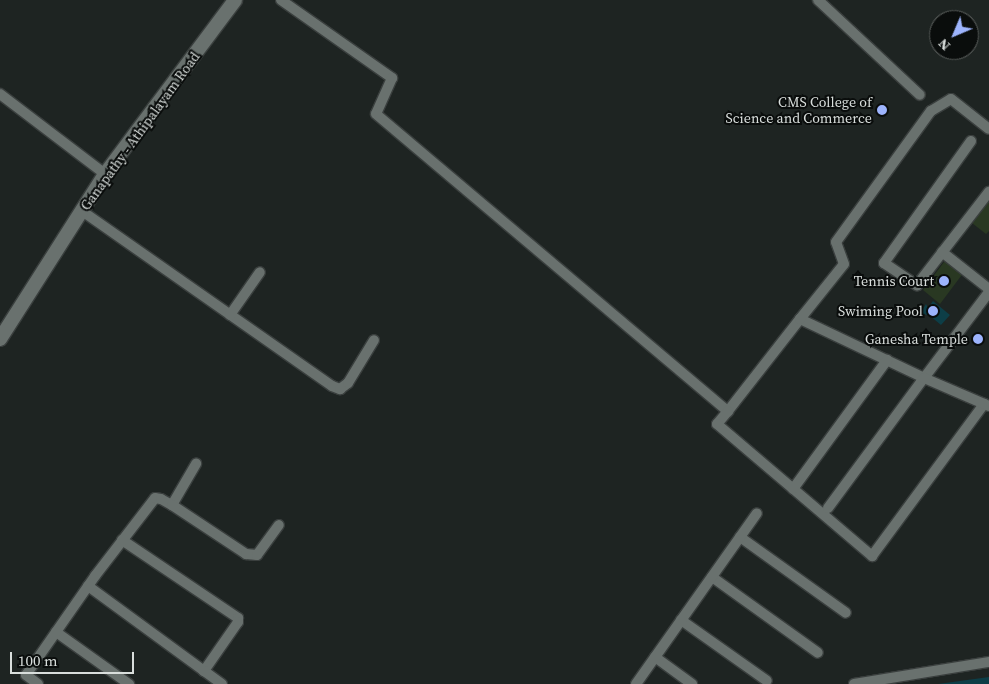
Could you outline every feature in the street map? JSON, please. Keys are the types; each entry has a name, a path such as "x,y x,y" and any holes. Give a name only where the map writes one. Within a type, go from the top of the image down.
{"main road":[{"name":"Ganapathy - Athipalayam Road","path":"0,339 105,174 235,0"}],"street":[{"path":"281,0 392,78 376,114 728,412"},
{"path":"818,0 920,95"},
{"path":"0,94 105,174"},
{"path":"800,319 924,378 987,405 872,556 717,424 728,412 800,319 844,264 836,242 931,111 951,99 989,129"},
{"path":"971,141 884,263 916,285 989,192"},
{"path":"82,211 332,386 340,389 348,383 374,340"},
{"path":"828,508 989,291 942,252"},
{"path":"230,315 260,272"},
{"path":"794,489 887,360"},
{"path":"172,505 196,464"},
{"path":"38,684 26,675 88,586 155,498 172,505 246,554 258,556 279,525"},
{"path":"636,684 757,513"},
{"path":"740,537 846,613"},
{"path":"122,540 238,618 238,622 204,671"},
{"path":"712,577 818,653"},
{"path":"88,586 222,684"},
{"path":"681,620 767,681"},
{"path":"56,632 129,684"},
{"path":"655,658 692,684"},
{"path":"854,684 989,662"}],"green space":[{"path":"989,201 989,231 986,234 972,223"},
{"name":"Tennis Court","path":"947,258 964,272 940,304 923,290"}],"water":[{"name":"Swiming Pool","path":"933,301 950,315 941,325 929,315 920,314 926,304 928,308"},
{"path":"989,677 989,684 938,684"}],"place":[{"name":"CMS College of Science and Commerce","path":"882,110"},
{"name":"Tennis Court","path":"944,281"},
{"name":"Swiming Pool","path":"933,311"},
{"name":"Ganesha Temple","path":"978,339"}]}
